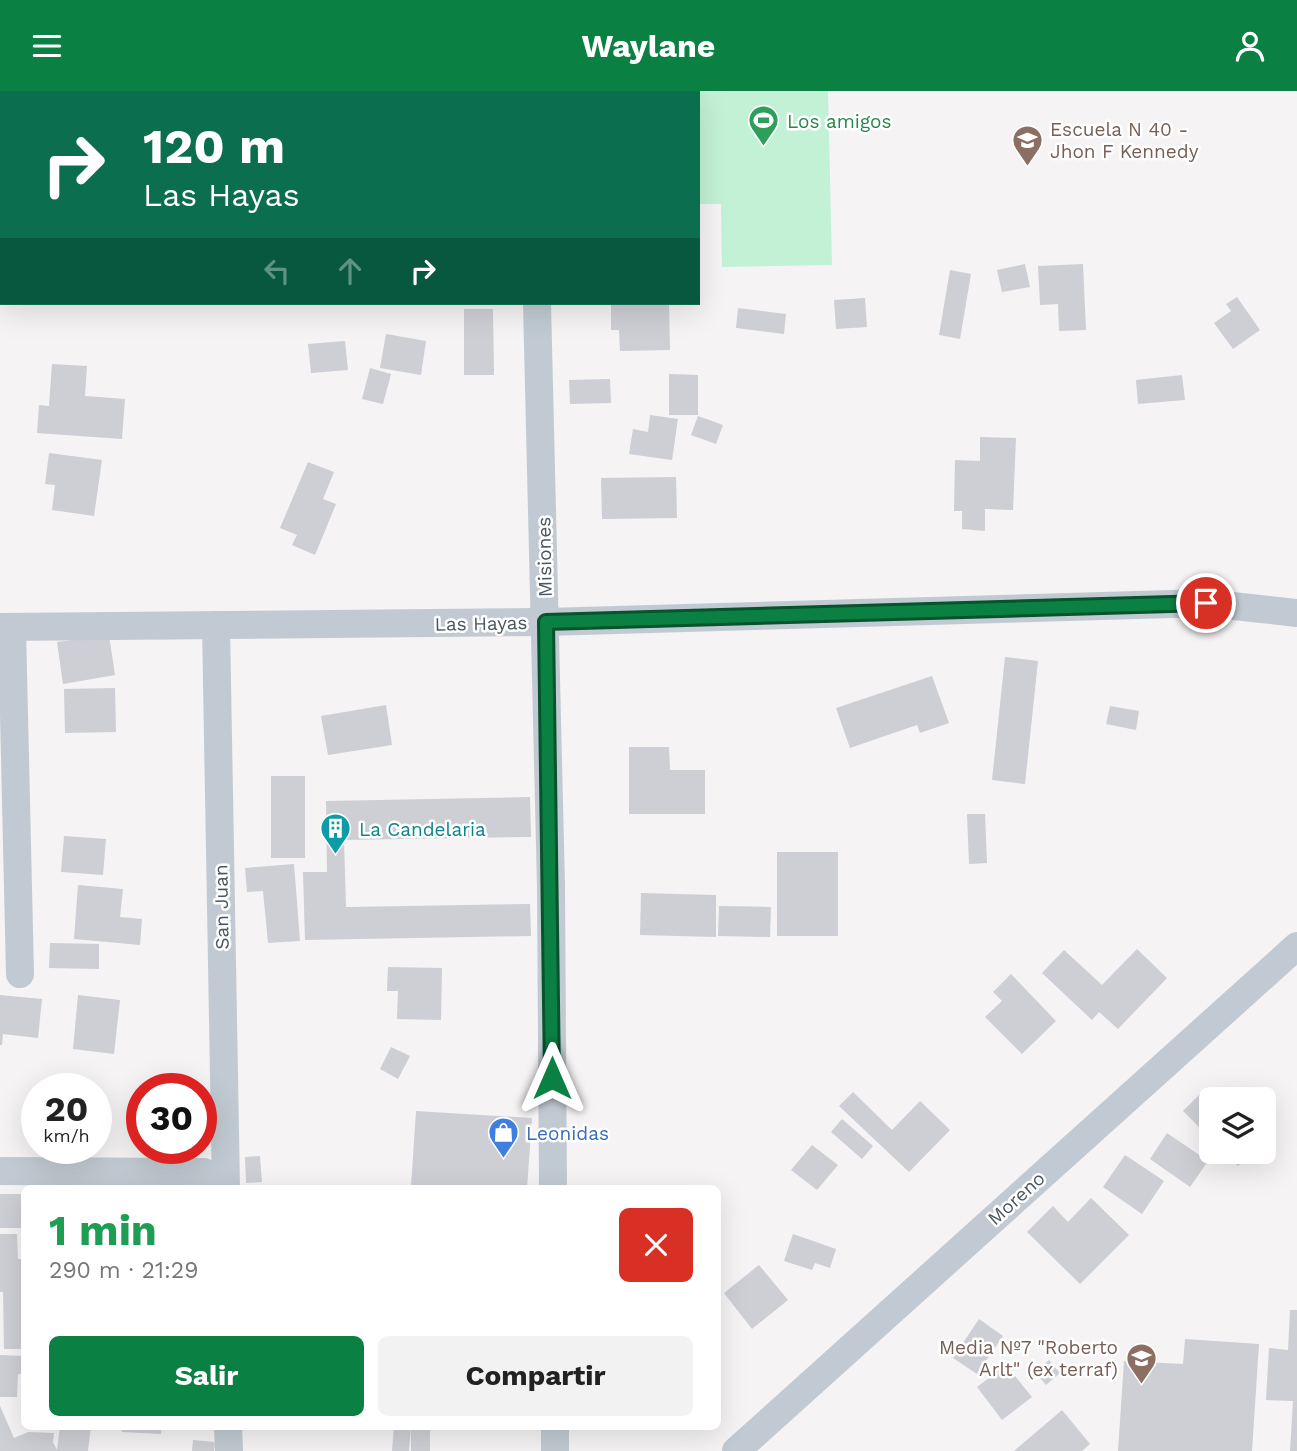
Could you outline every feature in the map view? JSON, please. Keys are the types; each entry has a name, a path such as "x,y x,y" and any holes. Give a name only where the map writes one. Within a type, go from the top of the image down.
{"street":[{"name":"Misiones","path":"537,305 551,886 553,1185"},
{"name":"Las Hayas","path":"6,627 546,622 1206,603 1297,613"},
{"name":"San Juan","path":"216,625 224,1185"},
{"path":"6,627 20,974"},
{"name":"Moreno","path":"736,1451 1297,946"},
{"path":"0,1171 204,1172 220,1185"},
{"path":"228,1430 229,1451"},
{"path":"555,1430 555,1451"}],"green space":[{"name":"Los amigos","path":"700,91 828,91 832,265 722,267 721,204 700,204"}],"building":[{"path":"1025,264 1030,287 1002,292 997,270"},
{"path":"1083,264 1086,330 1059,331 1058,304 1040,305 1038,266"},
{"path":"950,270 971,274 960,339 939,335"},
{"path":"1237,297 1260,330 1233,349 1214,323 1231,311 1226,304"},
{"path":"865,298 867,327 836,329 834,300"},
{"path":"611,305 669,305 670,350 620,351 619,330 611,330"},
{"path":"738,308 786,314 784,334 736,328"},
{"path":"464,309 493,309 494,375 464,375"},
{"path":"386,334 426,341 421,375 380,368"},
{"path":"345,341 348,370 311,373 308,344"},
{"path":"52,364 87,366 85,396 125,399 122,439 37,433 39,405 49,406"},
{"path":"370,368 391,374 383,404 362,399"},
{"path":"669,374 698,375 698,415 669,415"},
{"path":"1182,375 1185,400 1138,404 1136,380"},
{"path":"610,379 611,403 570,404 569,380"},
{"path":"650,415 678,419 672,460 629,454 633,429 648,432"},
{"path":"698,416 723,425 716,444 691,435"},
{"path":"980,437 1016,438 1013,510 985,509 985,531 962,529 962,511 954,511 955,460 980,461"},
{"path":"49,453 102,460 94,516 52,510 55,485 45,484"},
{"path":"308,462 334,472 323,499 336,504 315,555 292,545 297,535 280,528"},
{"path":"676,477 677,518 602,519 601,478"},
{"path":"109,635 115,675 63,684 57,642"},
{"path":"1005,657 1038,661 1025,784 992,780"},
{"path":"932,676 949,723 920,733 917,725 850,748 836,708"},
{"path":"115,688 116,732 65,733 64,689"},
{"path":"386,705 392,745 328,755 321,716"},
{"path":"1110,706 1139,711 1136,730 1106,724"},
{"path":"629,747 669,747 670,770 705,770 705,814 629,814"},
{"path":"271,776 305,776 305,858 271,858"},
{"name":"La Candelaria","path":"530,797 531,837 344,840 346,907 530,904 531,936 305,940 303,872 327,872 326,801"},
{"path":"967,814 985,814 987,863 969,864"},
{"path":"64,836 106,839 103,875 61,872"},
{"path":"777,852 838,852 838,936 777,936"},
{"path":"294,864 300,941 268,943 263,891 247,892 245,868"},
{"path":"78,885 123,889 120,917 142,919 140,945 74,939"},
{"path":"641,893 716,895 716,937 640,935"},
{"path":"719,906 771,907 770,937 718,936"},
{"path":"50,943 99,944 99,969 49,968"},
{"path":"1137,949 1167,978 1118,1029 1099,1012 1092,1020 1042,973 1064,950 1102,985"},
{"path":"388,967 442,968 441,1020 397,1019 398,991 387,991"},
{"path":"1011,974 1056,1021 1022,1054 985,1017 1002,1001 993,992"},
{"path":"0,995 42,999 38,1038 3,1034 0,1045"},
{"path":"78,995 120,1000 114,1054 73,1049"},
{"path":"391,1047 410,1056 398,1079 380,1069"},
{"path":"853,1092 892,1130 920,1101 950,1130 909,1172 839,1106"},
{"path":"1199,1095 1199,1127 1183,1111"},
{"path":"416,1111 532,1118 527,1185 411,1185"},
{"path":"842,1119 873,1146 862,1159 831,1132"},
{"path":"1167,1133 1199,1155 1199,1164 1206,1164 1190,1187 1150,1159"},
{"path":"812,1145 838,1165 817,1190 791,1170"},
{"path":"1125,1155 1164,1181 1142,1214 1103,1187"},
{"path":"260,1156 262,1182 246,1183 245,1157"},
{"path":"0,1194 21,1194 21,1228 0,1228"},
{"path":"1091,1198 1129,1235 1080,1284 1027,1232 1053,1206 1068,1222"},
{"path":"0,1234 17,1234 18,1259 21,1259 21,1349 4,1349 3,1292 0,1292"},
{"path":"793,1234 836,1249 830,1268 815,1263 812,1270 784,1261"},
{"path":"759,1265 788,1300 752,1329 724,1293"},
{"path":"1290,1310 1297,1310 1297,1451 1290,1451 1293,1401 1266,1400 1269,1348 1288,1350"},
{"path":"979,1319 1003,1336 977,1374 953,1358"},
{"path":"1185,1339 1259,1344 1252,1451 1118,1451 1124,1361 1183,1364"},
{"path":"0,1355 21,1356 17,1397 0,1397"},
{"path":"1049,1360 1060,1373 1046,1385 1035,1372"},
{"path":"1006,1365 1032,1397 1002,1420 977,1387"},
{"path":"0,1406 14,1438 28,1432 54,1433 53,1442 57,1450 60,1430 91,1430 88,1451 0,1451"},
{"path":"1062,1410 1090,1444 1082,1451 1014,1451"},
{"path":"161,1430 161,1434 122,1432"},
{"path":"394,1430 411,1430 409,1451 392,1451"},
{"path":"411,1430 430,1430 430,1451 411,1451"},
{"path":"193,1440 215,1442 214,1451 192,1451"}],"place":[{"name":"Los amigos","path":"764,148"},
{"name":"Escuela N 40 - Jhon F Kennedy","path":"1027,167"},
{"name":"La Candelaria","path":"336,856"},
{"name":"Leonidas","path":"503,1160"},
{"name":"Media Nº7 \"Roberto Arlt\" (ex terraf)","path":"1141,1385"}],"route":[{"path":"552,1078 546,622 1206,603"}]}
